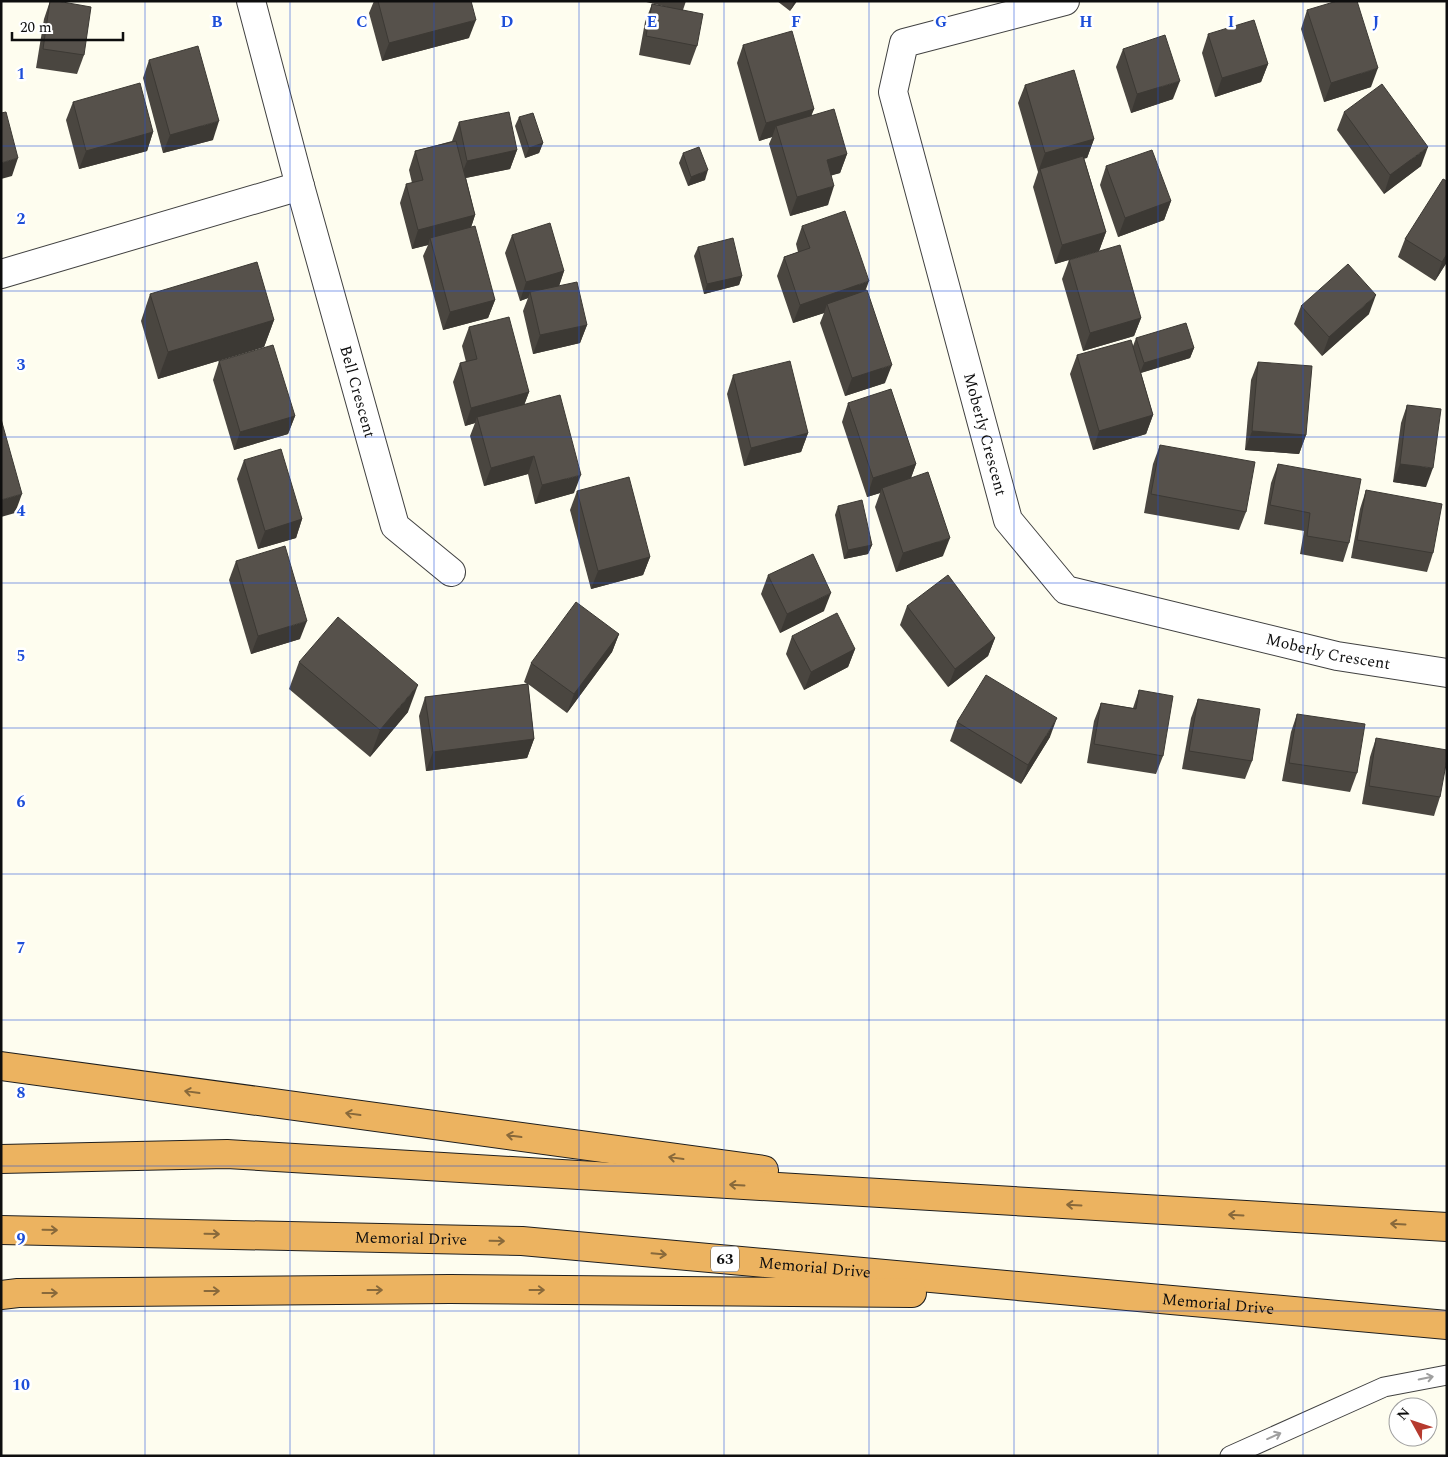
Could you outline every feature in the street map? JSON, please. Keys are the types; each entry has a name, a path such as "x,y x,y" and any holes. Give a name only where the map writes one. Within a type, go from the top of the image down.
{"highway":[{"path":"1,1066 984,1200"},
{"path":"1,1160 227,1154 1447,1227"},
{"name":"Memorial Drive","path":"1,1230 522,1241 1447,1325"},
{"path":"1,1295 18,1293 450,1289 1110,1294"}],"street":[{"name":"Bell Crescent","path":"251,1 300,186 395,526 451,572"},
{"name":"Moberly Crescent","path":"1064,1 904,43 893,92 1008,520 1066,590 1337,656 1447,673"},
{"path":"1,274 300,186"}],"lane":[{"path":"1230,1456 1384,1387 1447,1375"}],"building":[{"path":"50,1 91,7 84,55 43,49"},
{"path":"378,1 471,1 476,20 389,43"},
{"path":"1337,1 1357,1 1378,68 1331,83 1307,10"},
{"path":"652,4 703,14 697,46 646,36"},
{"path":"1254,20 1268,64 1222,78 1208,34"},
{"path":"792,31 814,109 766,123 743,45"},
{"path":"1165,35 1180,81 1137,94 1123,49"},
{"path":"198,46 219,121 170,135 149,60"},
{"path":"1074,70 1094,139 1045,153 1025,85"},
{"path":"140,83 153,132 86,151 73,102"},
{"path":"1382,84 1428,147 1390,175 1344,112"},
{"path":"834,109 847,154 827,160 834,186 797,197 776,126"},
{"path":"6,112 18,158 1,163 1,113"},
{"path":"509,112 517,150 467,161 459,122"},
{"path":"533,113 543,143 529,148 519,117"},
{"path":"456,141 475,215 418,230 406,184 423,180 415,151"},
{"path":"699,147 708,170 691,177 683,153"},
{"path":"1152,150 1171,201 1125,218 1106,166"},
{"path":"1083,156 1106,232 1062,245 1040,169"},
{"path":"1443,179 1447,181 1447,254 1442,262 1405,239"},
{"path":"845,211 869,281 800,305 784,257 810,248 802,226"},
{"path":"550,223 564,271 526,282 512,235"},
{"path":"475,226 495,300 450,312 430,238"},
{"path":"733,238 742,276 707,284 698,247"},
{"path":"1120,245 1141,318 1090,333 1069,260"},
{"path":"257,262 274,320 168,352 150,294"},
{"path":"1348,264 1376,295 1329,337 1301,306"},
{"path":"577,282 587,325 540,335 530,292"},
{"path":"867,290 892,365 852,378 827,304"},
{"path":"509,317 529,392 471,408 460,363 477,359 469,327"},
{"path":"1186,323 1194,348 1144,363 1136,338"},
{"path":"1131,340 1153,415 1099,431 1077,355"},
{"path":"273,345 295,416 240,432 219,361"},
{"path":"790,361 808,433 751,448 733,375"},
{"path":"1258,362 1312,366 1306,435 1252,431"},
{"path":"891,389 916,464 873,478 848,403"},
{"path":"560,395 581,475 542,485 534,456 491,468 477,417"},
{"path":"1407,405 1441,409 1433,468 1400,464"},
{"path":"1,419 22,494 1,500"},
{"path":"1160,445 1255,462 1246,512 1151,494"},
{"path":"281,449 302,519 265,531 244,460"},
{"path":"1278,464 1361,479 1349,543 1307,536 1310,513 1270,505"},
{"path":"928,472 950,538 903,553 882,488"},
{"path":"629,477 650,557 598,571 577,491"},
{"path":"1366,490 1442,504 1433,553 1357,540"},
{"path":"862,500 872,545 848,550 838,506"},
{"path":"285,546 307,621 258,636 236,561"},
{"path":"813,554 831,593 787,614 768,575"},
{"path":"948,575 995,638 955,669 907,606"},
{"path":"576,602 619,634 574,694 531,663"},
{"path":"837,613 855,649 811,672 792,636"},
{"path":"338,617 418,685 380,730 299,662"},
{"path":"986,675 1057,718 1028,765 957,722"},
{"path":"528,684 534,739 433,752 425,697"},
{"path":"1139,690 1173,696 1163,756 1094,744 1101,703 1136,709"},
{"path":"1198,699 1260,709 1252,761 1189,751"},
{"path":"1297,714 1365,724 1357,773 1289,763"},
{"path":"1376,738 1447,750 1440,797 1369,786"}]}
